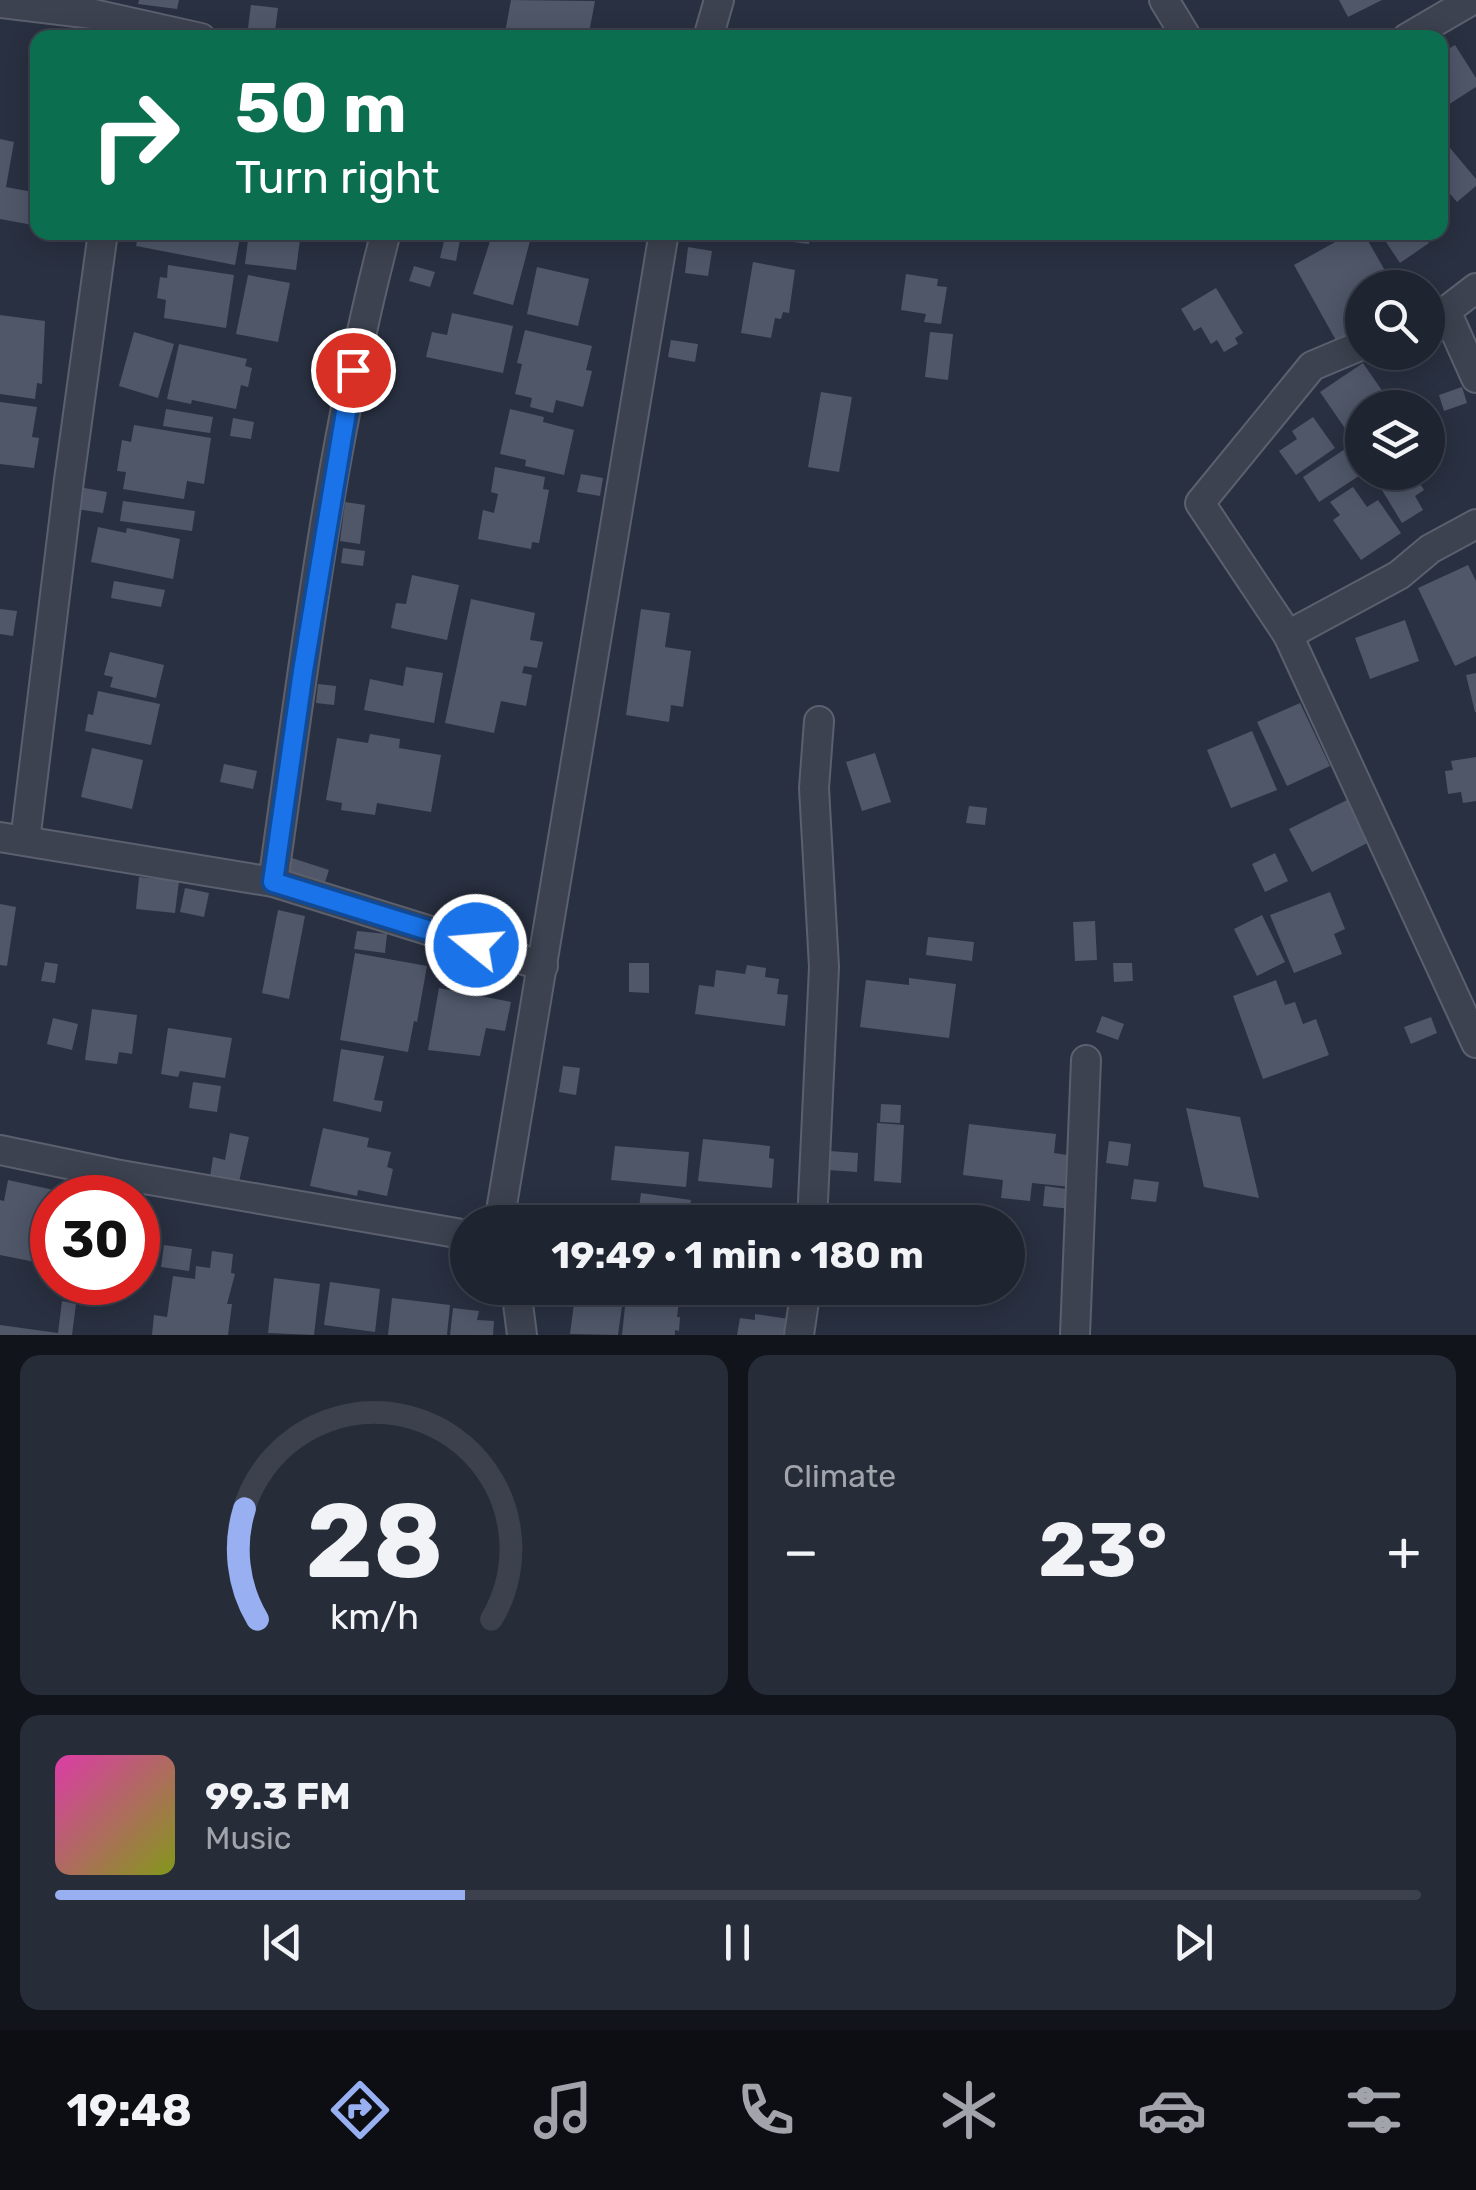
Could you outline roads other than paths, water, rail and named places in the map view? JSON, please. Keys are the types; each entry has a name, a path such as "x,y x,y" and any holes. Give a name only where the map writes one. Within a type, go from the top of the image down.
{"street":[{"path":"710,30 719,0"},
{"path":"1164,0 1182,30"},
{"path":"0,2 161,30"},
{"path":"1422,30 1471,4"},
{"path":"103,240 12,839 273,882 543,966"},
{"path":"273,882 303,671 360,332 384,240"},
{"path":"502,1205 663,240"},
{"path":"1445,309 1476,288"},
{"path":"1445,328 1476,378"},
{"path":"1345,353 1312,366 1200,504 1288,636 1476,1043"},
{"path":"1288,636 1399,575 1430,549 1476,524"},
{"path":"813,1205 824,967 814,788 819,721"},
{"path":"1075,1335 1086,1060"},
{"path":"0,1150 115,1174 450,1232"},
{"path":"518,1305 522,1335"},
{"path":"799,1335 803,1305"}]}
